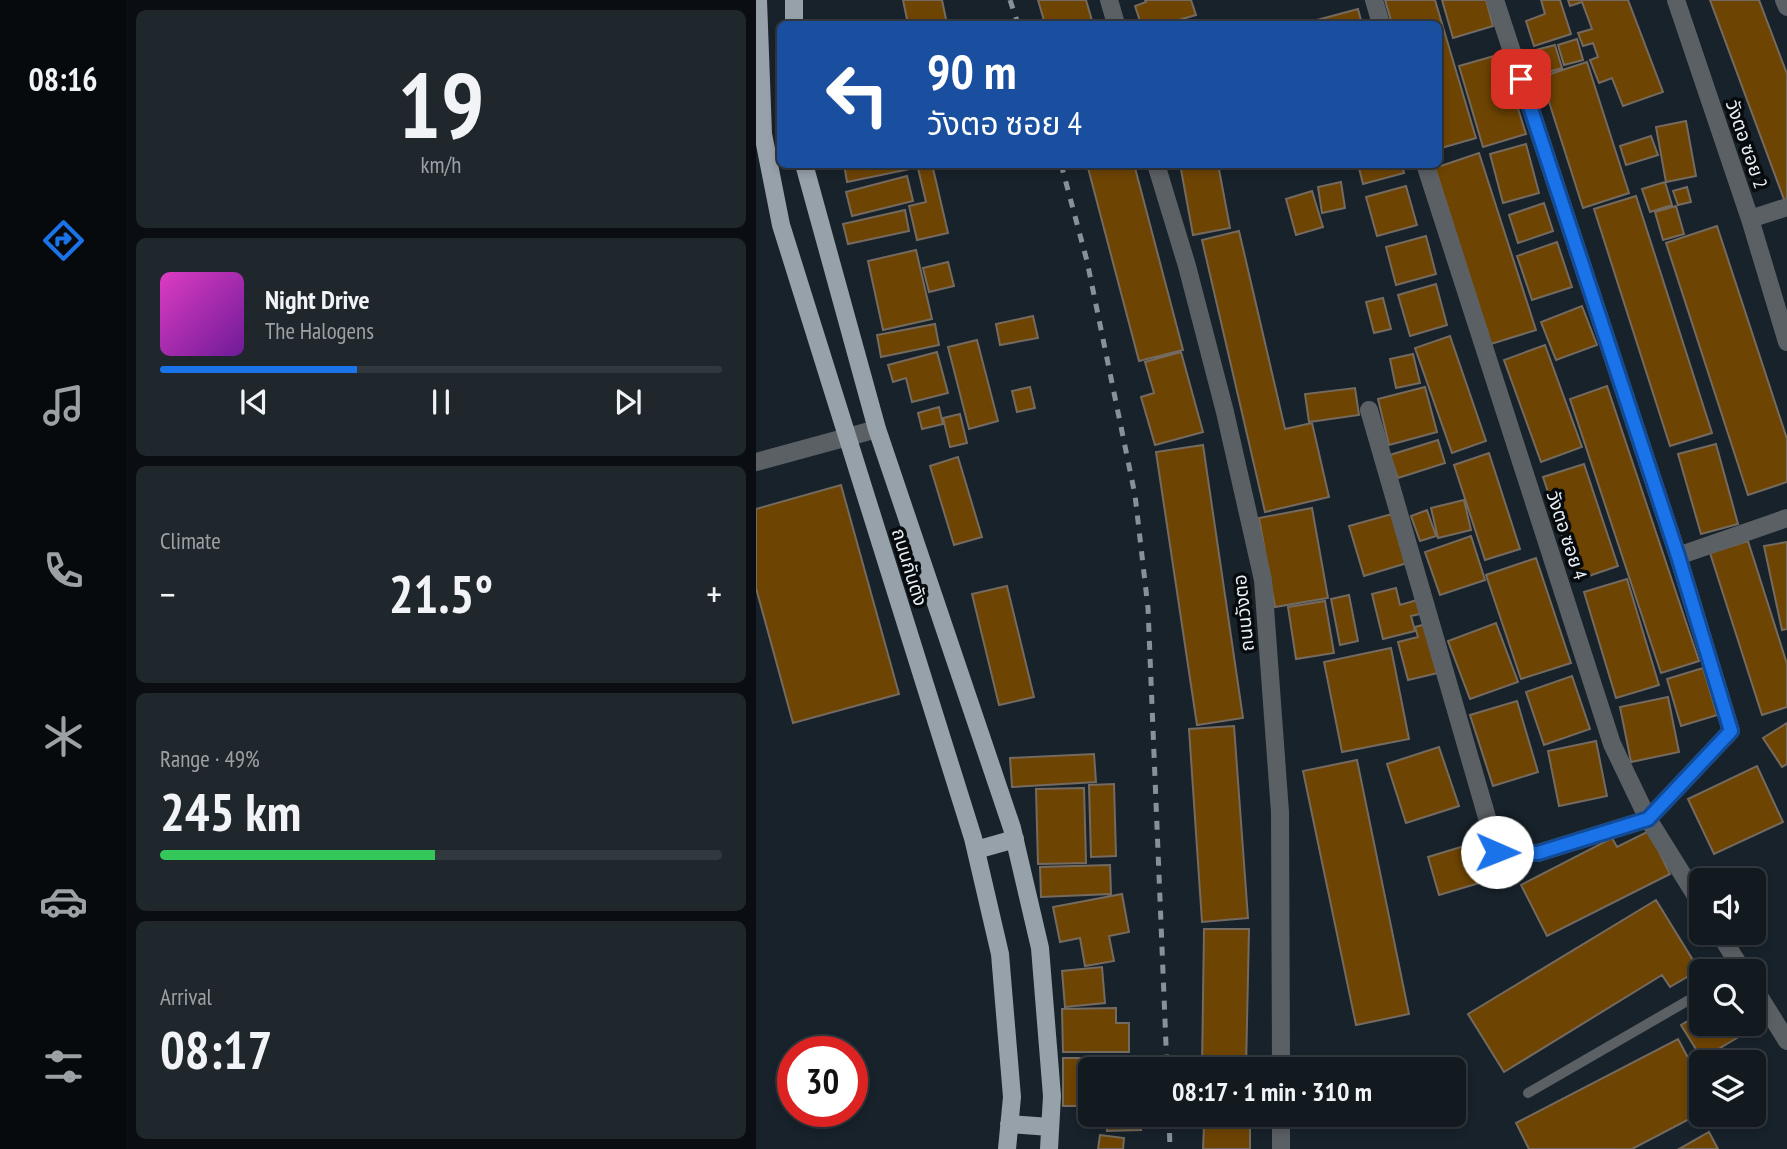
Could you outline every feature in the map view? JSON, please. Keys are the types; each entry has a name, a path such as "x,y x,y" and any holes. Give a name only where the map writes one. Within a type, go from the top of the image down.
{"main road":[{"path":"794,0 794,21"},
{"name":"ถนนกันตัง","path":"757,4 763,134 781,225 976,850 1000,954 1012,1097 1007,1149"},
{"name":"ถนนกันตัง","path":"805,168 877,429 1015,839 1040,948 1052,1096 1049,1149"},
{"path":"976,850 1015,839"},
{"path":"1009,1124 1050,1127"}],"street":[{"path":"1109,0 1115,21"},
{"path":"1374,0 1380,21"},
{"path":"1369,410 1497,852 1538,853 1648,819 1731,731 1678,556 1495,0"},
{"name":"วังตอ ซอย 2","path":"1676,0 1750,219 1787,342"},
{"path":"1784,0 1787,8"},
{"name":"ถนนวังตอ","path":"1157,168 1187,266 1221,398 1263,580 1280,812 1281,1057"},
{"name":"วังตอ ซอย 4","path":"1426,168 1612,744 1648,819 1689,885"},
{"path":"1750,219 1787,207"},
{"path":"756,462 877,429"},
{"path":"1678,556 1787,518"},
{"path":"1766,1007 1787,1041"},
{"path":"1281,1127 1281,1149"}],"lane":[{"path":"1528,1093 1689,1000"}],"building":[{"path":"903,0 942,0 946,21 907,21"},
{"path":"1038,0 1086,0 1092,21 1044,21"},
{"path":"1145,0 1191,0 1196,15 1175,21 1140,21 1135,6 1146,2"},
{"path":"1385,0 1435,0 1441,21 1391,21"},
{"path":"1442,0 1486,0 1493,26 1453,38"},
{"path":"1541,0 1560,0 1571,34 1534,46 1526,21 1545,14"},
{"path":"1568,0 1628,0 1663,92 1623,106 1612,78 1599,83 1590,60 1598,57 1593,43 1583,46 1578,33 1592,29 1582,2 1570,6"},
{"path":"1710,0 1759,0 1787,74 1785,202"},
{"path":"1358,9 1361,21 1317,21"},
{"path":"1442,24 1476,138 1442,148"},
{"path":"1577,39 1583,60 1564,65 1558,45"},
{"path":"1555,45 1562,68 1538,75 1532,51"},
{"path":"1501,54 1526,134 1483,147 1459,66"},
{"path":"1587,62 1629,193 1583,208 1541,77"},
{"path":"1686,121 1696,176 1666,182 1656,127"},
{"path":"1651,136 1658,155 1626,165 1620,146"},
{"path":"1526,144 1539,193 1503,203 1490,154"},
{"path":"1479,153 1536,330 1491,344 1435,168 1442,168 1442,166"},
{"path":"845,168 910,168 910,169 847,182"},
{"path":"918,168 933,168 948,233 917,240 909,206 926,202"},
{"path":"1088,168 1135,168 1183,350 1139,361"},
{"path":"1181,168 1219,168 1230,228 1193,235"},
{"path":"1359,168 1403,168 1404,173 1363,184"},
{"path":"907,176 913,201 852,216 846,192"},
{"path":"1341,182 1345,208 1322,213 1318,187"},
{"path":"1665,182 1672,205 1650,212 1642,189"},
{"path":"1406,186 1417,225 1377,236 1366,197"},
{"path":"1687,187 1691,202 1678,205 1673,191"},
{"path":"1312,191 1323,227 1296,235 1286,199"},
{"path":"1636,196 1712,433 1670,446 1594,209"},
{"path":"1544,203 1553,231 1518,243 1509,215"},
{"path":"1676,206 1684,234 1663,240 1655,212"},
{"path":"905,210 909,231 848,244 843,224"},
{"path":"1717,226 1787,439 1787,482 1748,495 1666,243"},
{"path":"1239,231 1285,429 1312,423 1329,497 1265,512 1202,240"},
{"path":"1426,236 1436,274 1396,285 1386,247"},
{"path":"1557,242 1572,287 1532,300 1517,256"},
{"path":"916,250 932,319 883,330 868,261"},
{"path":"948,262 954,286 929,292 923,268"},
{"path":"1436,284 1447,325 1410,336 1398,295"},
{"path":"1383,298 1391,329 1374,333 1366,302"},
{"path":"1582,306 1597,345 1556,360 1541,322"},
{"path":"1033,316 1038,338 1000,345 996,324"},
{"path":"935,324 939,345 881,357 877,335"},
{"path":"1450,336 1486,441 1452,453 1415,348"},
{"path":"977,340 998,421 969,429 948,347"},
{"path":"1545,345 1582,447 1541,462 1504,360"},
{"path":"937,352 948,393 912,402 906,378 893,382 888,365"},
{"path":"1181,352 1203,432 1155,445 1141,397 1154,393 1145,362"},
{"path":"1413,354 1420,383 1396,388 1390,359"},
{"path":"1607,386 1699,661 1661,673 1570,399"},
{"path":"1030,387 1035,408 1017,412 1012,391"},
{"path":"1425,387 1437,432 1389,445 1378,399"},
{"path":"1355,388 1359,415 1309,422 1305,394"},
{"path":"939,407 943,424 922,429 918,413"},
{"path":"960,414 967,443 950,447 943,418"},
{"path":"1438,440 1445,463 1398,478 1390,455"},
{"path":"1716,444 1738,524 1701,534 1678,454"},
{"path":"1203,445 1243,718 1197,725 1156,452"},
{"path":"1489,453 1520,549 1485,560 1454,465"},
{"path":"958,457 982,537 954,545 930,466"},
{"path":"1584,464 1618,566 1577,580 1543,477"},
{"path":"841,485 899,694 793,723 756,588 756,509"},
{"path":"1464,500 1471,530 1438,538 1431,508"},
{"path":"1312,508 1328,598 1275,607 1259,518"},
{"path":"1427,510 1436,536 1420,541 1411,516"},
{"path":"1392,514 1407,563 1364,576 1349,526"},
{"path":"1471,536 1485,580 1440,595 1425,552"},
{"path":"1748,541 1787,664 1787,707 1762,715 1710,553"},
{"path":"1787,542 1787,629 1782,630 1764,546"},
{"path":"1536,558 1571,663 1521,679 1486,575"},
{"path":"1627,579 1659,685 1616,698 1584,592"},
{"path":"1007,586 1034,697 999,705 972,594"},
{"path":"1396,588 1400,605 1417,600 1420,614 1411,616 1415,631 1383,639 1372,594"},
{"path":"1349,595 1358,641 1340,645 1331,599"},
{"path":"1325,601 1334,653 1296,659 1288,607"},
{"path":"1496,623 1518,682 1470,699 1448,641"},
{"path":"1426,624 1438,673 1408,680 1398,642 1418,637 1415,627"},
{"path":"1391,648 1409,739 1342,752 1324,662"},
{"path":"1703,668 1717,715 1681,726 1667,679"},
{"path":"1572,676 1590,729 1544,745 1526,692"},
{"path":"1668,697 1679,752 1631,762 1620,707"},
{"path":"1517,701 1538,772 1493,786 1470,715"},
{"path":"1787,723 1787,764 1782,767 1763,738"},
{"path":"1234,726 1248,918 1202,922 1189,729"},
{"path":"1596,741 1607,796 1559,806 1548,751"},
{"path":"1439,747 1459,806 1406,823 1387,764"},
{"path":"1094,754 1096,782 1012,787 1010,758"},
{"path":"1357,760 1409,1014 1356,1025 1303,771"},
{"path":"1757,766 1783,822 1714,854 1688,799"},
{"path":"1114,784 1116,856 1091,857 1089,785"},
{"path":"1084,788 1086,863 1038,864 1036,789"},
{"path":"1649,831 1670,874 1547,936 1521,885 1612,838 1617,847"},
{"path":"1484,840 1496,878 1439,895 1428,857"},
{"path":"1110,865 1111,894 1041,897 1040,867"},
{"path":"1122,894 1129,932 1109,936 1114,961 1085,966 1080,938 1060,942 1053,907"},
{"path":"1656,900 1692,959 1689,959 1689,976 1670,987 1662,975 1504,1072 1468,1014"},
{"path":"1204,929 1249,929 1246,1057 1202,1057"},
{"path":"1102,967 1105,1003 1065,1007 1062,971"},
{"path":"1116,1008 1116,1023 1129,1023 1129,1052 1063,1052 1062,1009"},
{"path":"1689,1020 1689,1036 1740,1036 1717,1050 1696,1050 1681,1025"},
{"path":"1678,1039 1689,1060 1689,1119 1632,1149 1529,1149 1516,1123"},
{"path":"1063,1058 1078,1058 1078,1106 1063,1106"},
{"path":"1107,1127 1141,1127 1141,1130 1107,1131"},
{"path":"1204,1127 1250,1128 1250,1149 1203,1149"},
{"path":"1709,1132 1718,1149 1679,1149"},
{"path":"1100,1135 1124,1138 1123,1149 1098,1149"}],"railway":[{"path":"1010,0 1017,21"},
{"path":"1062,168 1087,261 1135,495 1148,608 1167,1057"},
{"path":"1169,1127 1170,1149"}],"route":[{"path":"1497,852 1538,853 1648,819 1731,731 1678,556 1521,79"}]}
